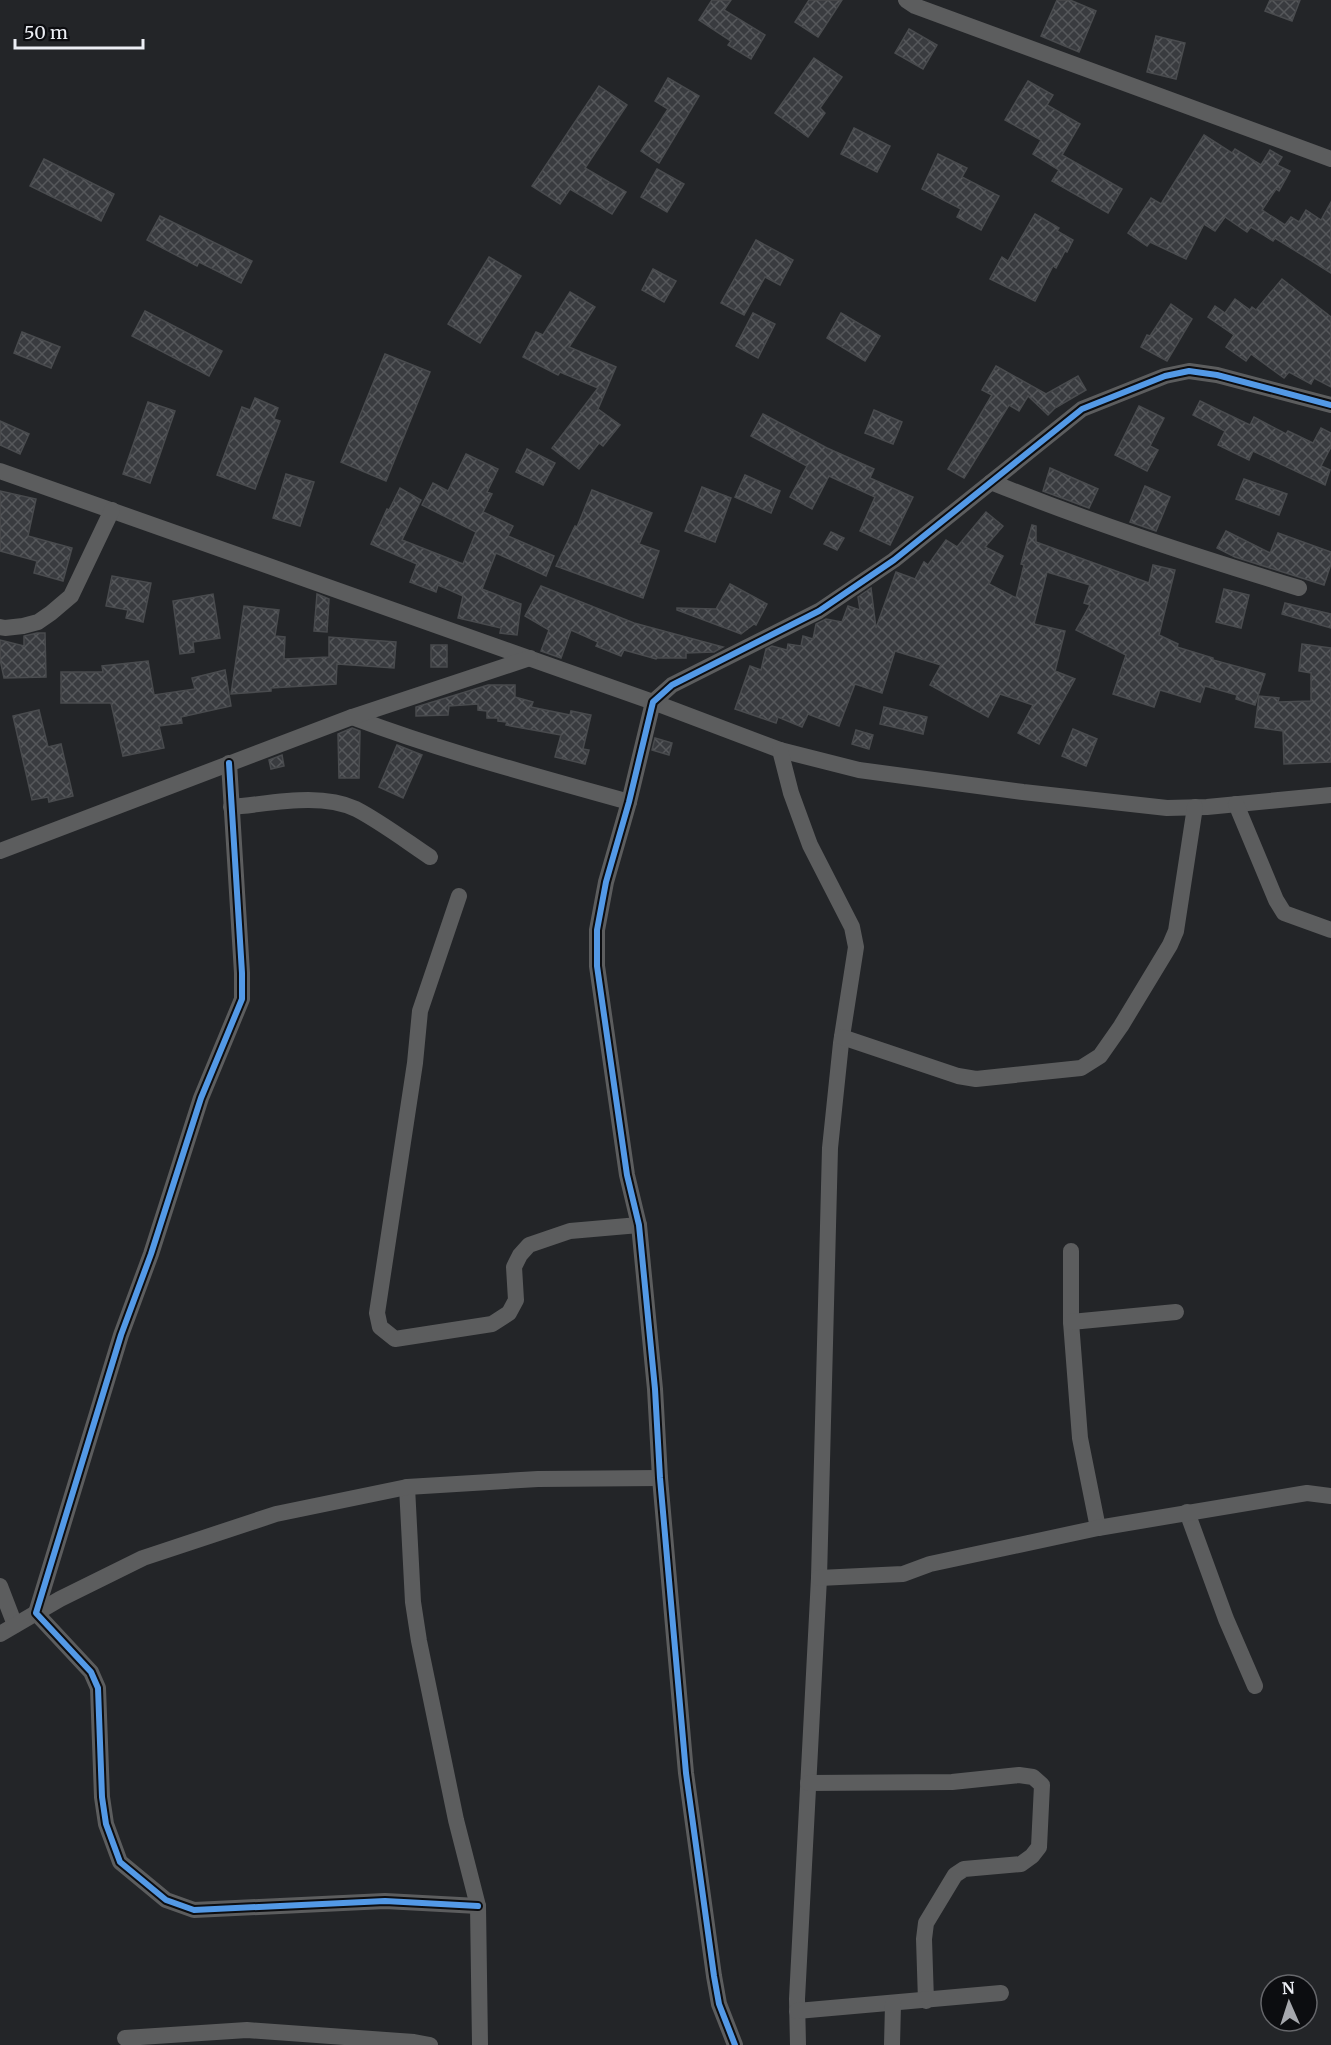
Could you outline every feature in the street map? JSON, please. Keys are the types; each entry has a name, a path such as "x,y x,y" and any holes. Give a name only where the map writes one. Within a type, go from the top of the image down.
{"street":[{"path":"906,0 915,6 1331,159"},
{"path":"735,2045 719,2004 686,1773 660,1478 655,1389 639,1226 627,1175 597,966 597,930 606,882 653,702 672,685 819,611 894,560 1082,409 1173,374 1189,371 1217,375 1331,405"},
{"path":"0,471 530,658 780,750 859,771 1034,794 1167,808 1331,795"},
{"path":"991,482 1067,513 1165,547 1299,588"},
{"path":"0,627 14,627 38,622 71,596 112,510"},
{"path":"0,851 352,717 530,658"},
{"path":"352,717 402,736 502,767 628,802"},
{"path":"780,750 791,793 810,845 852,927 856,947 842,1036 830,1148 819,1578 797,2011 798,2045"},
{"path":"36,1613 121,1335 151,1254 201,1098 242,999 229,763"},
{"path":"231,807 305,801 331,802 355,809 430,857"},
{"path":"1236,804 1276,900 1284,913 1331,930"},
{"path":"842,1036 957,1076 976,1079 1081,1068 1091,1063 1100,1056 1121,1026 1170,945 1176,931 1195,807"},
{"path":"459,896 420,1011 415,1064 377,1313 380,1327 395,1339 492,1324 509,1313 516,1299 514,1267 520,1255 529,1245 570,1231 639,1226"},
{"path":"1071,1251 1071,1322 1080,1438 1098,1528"},
{"path":"1071,1322 1176,1312"},
{"path":"0,1634 143,1558 276,1514 407,1487 538,1479 660,1478"},
{"path":"407,1487 414,1612 456,1820 478,1906 480,2045"},
{"path":"819,1578 903,1574 930,1564 1098,1528 1307,1493 1331,1496"},
{"path":"1187,1512 1226,1619 1255,1686"},
{"path":"0,1586 15,1625"},
{"path":"36,1613 91,1671 98,1688 102,1797 106,1824 120,1862 166,1900 194,1910 385,1901 478,1906"},
{"path":"808,1783 952,1782 1019,1775 1033,1777 1042,1785 1039,1847 1032,1856 1021,1864 964,1869 955,1875 926,1923 924,1939 926,2001"},
{"path":"797,2011 1000,1993"},
{"path":"892,2045 893,2004"},
{"path":"125,2038 247,2030 430,2045"}],"building":[{"path":"712,0 731,0 724,10 765,35 751,59 728,45 731,41 699,20"},
{"path":"809,0 842,0 818,37 795,22"},
{"path":"1057,0 1070,0 1096,11 1079,52 1041,36"},
{"path":"1270,0 1300,0 1292,21 1265,11"},
{"path":"909,29 937,45 923,69 895,53"},
{"path":"1156,36 1185,43 1176,79 1147,72"},
{"path":"814,58 842,77 820,108 825,113 808,137 775,113"},
{"path":"668,78 699,96 659,163 641,151 668,109 655,101"},
{"path":"1028,81 1053,95 1047,105 1080,124 1062,155 1122,189 1108,213 1052,181 1059,170 1033,154 1041,140 1005,120"},
{"path":"599,86 627,105 585,168 626,192 612,214 570,189 560,204 532,186"},
{"path":"854,128 890,146 877,172 841,154"},
{"path":"1204,135 1232,153 1235,149 1261,165 1270,150 1282,157 1277,165 1290,171 1279,191 1276,189 1262,210 1285,225 1291,217 1299,222 1306,210 1321,220 1331,202 1331,273 1275,238 1273,241 1251,227 1247,232 1225,217 1215,231 1204,224 1186,259 1150,242 1147,246 1128,233 1151,198 1161,204"},
{"path":"938,154 967,168 962,177 999,196 981,230 957,217 961,209 922,189"},
{"path":"44,159 114,194 101,221 30,186"},
{"path":"657,169 684,184 667,212 641,197"},
{"path":"1035,214 1059,228 1057,231 1073,240 1056,268 1053,266 1035,301 990,279 1002,257 1008,261"},
{"path":"160,216 252,261 241,283 199,262 197,266 147,240"},
{"path":"756,240 793,260 780,285 765,277 744,315 721,303"},
{"path":"489,257 521,276 480,343 448,324"},
{"path":"653,269 676,281 664,302 642,290"},
{"path":"1282,279 1331,317 1331,387 1314,378 1311,384 1289,372 1284,378 1251,354 1246,361 1226,347 1234,335 1208,317 1215,306 1225,313 1235,299 1250,310 1252,307 1256,310"},
{"path":"570,292 595,307 569,347 616,367 598,409 620,425 603,446 599,443 579,469 552,448 598,388 560,372 558,375 523,357 536,332 543,335"},
{"path":"1171,304 1192,319 1167,361 1141,347 1147,335 1150,336"},
{"path":"145,311 222,351 209,376 132,336"},
{"path":"753,313 775,324 758,358 736,346"},
{"path":"841,313 880,336 865,361 827,338"},
{"path":"22,332 60,347 51,368 14,353"},
{"path":"385,354 430,372 386,481 341,462"},
{"path":"996,366 1046,394 1078,376 1086,390 1055,408 1048,415 1028,396 1019,411 1009,405 964,478 948,469 992,395 982,390"},
{"path":"255,398 278,408 274,419 280,421 255,489 217,475 242,407 250,410"},
{"path":"1200,401 1250,425 1254,417 1286,434 1288,431 1313,443 1321,428 1331,433 1331,447 1321,466 1330,470 1325,485 1253,451 1249,460 1218,445 1225,431 1193,415"},
{"path":"148,402 175,411 150,483 123,474"},
{"path":"1139,406 1164,418 1150,446 1158,450 1147,471 1115,455"},
{"path":"874,410 902,422 893,444 865,433"},
{"path":"763,414 827,448 874,469 870,478 913,497 890,545 860,531 875,497 829,476 812,509 790,497 807,466 751,436"},
{"path":"0,421 29,434 20,454 0,445"},
{"path":"527,449 555,463 543,485 516,472"},
{"path":"466,454 498,469 487,492 492,494 483,512 513,526 508,536 554,556 546,576 496,553 482,589 521,604 517,635 500,633 501,628 458,618 463,596 438,585 436,592 410,582 417,564 371,544 387,509 389,510 400,488 421,500 402,540 463,564 476,532 422,505 433,483 448,491"},
{"path":"1050,468 1098,489 1089,508 1043,491"},
{"path":"286,474 314,482 300,526 273,518"},
{"path":"745,475 780,491 771,513 735,497"},
{"path":"1244,479 1287,494 1279,515 1236,499"},
{"path":"1145,486 1170,497 1156,531 1130,522"},
{"path":"702,487 731,498 715,542 685,531"},
{"path":"592,490 652,513 639,544 659,551 643,598 556,566 575,526 577,527"},
{"path":"0,491 36,499 28,536 72,548 63,581 34,573 37,561 0,551"},
{"path":"986,512 1003,526 985,547 1003,556 989,584 1016,598 1024,565 1021,564 1032,525 1036,526 1036,542 1149,583 1153,565 1175,570 1159,635 1178,644 1177,647 1213,658 1213,660 1265,674 1255,705 1236,699 1237,695 1205,686 1200,702 1160,690 1154,707 1113,694 1126,655 1076,630 1090,605 1084,603 1090,585 1047,572 1034,624 1065,631 1055,671 1075,679 1039,744 1018,733 1033,705 1000,694 988,717 930,685 941,665 895,651 882,693 855,684 839,726 808,714 802,727 778,717 776,723 735,709 750,666 761,670 766,649 772,646 787,650 788,644 801,646 803,636 813,639 816,624 826,619 842,622 848,606 860,610 858,597 871,588 876,628 896,572 915,579 924,562 928,565 946,540 957,547"},
{"path":"1226,531 1270,553 1278,533 1331,552 1331,564 1324,585 1235,557 1217,548"},
{"path":"831,532 844,538 837,550 824,544"},
{"path":"112,576 151,583 143,622 126,618 128,610 106,606"},
{"path":"730,584 767,604 756,625 754,624 741,634 677,610 677,608 716,609"},
{"path":"541,586 634,623 723,647 714,652 686,653 686,658 656,659 624,650 621,656 596,646 598,642 571,630 561,658 541,651 549,630 525,616"},
{"path":"1224,589 1249,595 1241,628 1216,622"},
{"path":"213,594 220,638 193,642 194,652 180,654 173,601"},
{"path":"317,594 329,599 327,632 314,631"},
{"path":"1285,603 1331,614 1331,628 1282,614"},
{"path":"244,606 279,610 275,636 285,637 284,659 329,657 329,637 396,642 394,668 337,664 336,684 271,688 271,691 231,694"},
{"path":"45,633 46,677 4,678 0,659 0,640 24,646 24,636"},
{"path":"1302,644 1331,648 1331,762 1284,764 1283,731 1255,727 1259,696 1279,698 1278,702 1311,701 1311,673 1299,671"},
{"path":"431,645 447,645 447,667 431,667"},
{"path":"148,661 154,695 195,689 192,678 225,670 231,706 181,717 182,723 159,726 164,748 123,756 111,703 61,703 61,672 103,672 102,666"},
{"path":"488,685 515,685 515,697 533,702 531,707 570,715 571,711 591,715 583,749 589,750 585,764 555,757 561,735 506,725 507,722 498,721 498,718 487,718 487,711 478,710 478,704 449,706 448,715 416,716 416,707"},
{"path":"884,707 927,717 923,734 880,724"},
{"path":"39,710 48,747 61,744 73,796 49,802 48,797 32,800 13,716"},
{"path":"352,728 360,731 359,778 339,778 338,734"},
{"path":"1073,729 1097,739 1086,766 1062,756"},
{"path":"856,730 873,735 869,749 852,744"},
{"path":"655,738 672,743 669,755 652,750"},
{"path":"397,745 422,755 403,798 379,787"},
{"path":"282,755 284,766 271,769 269,760"}],"cycle path":[{"path":"735,2045 719,2004 686,1773 660,1478 655,1389 639,1225 627,1175 597,966 597,930 606,882 629,802 653,702 672,685 819,611 894,560 1082,409 1165,376 1189,371 1217,375 1331,405"},
{"path":"229,763 242,999 201,1098 151,1254 121,1335 36,1613 91,1672 98,1688 102,1797 106,1824 120,1862 166,1900 194,1910 385,1901 478,1906"}]}
